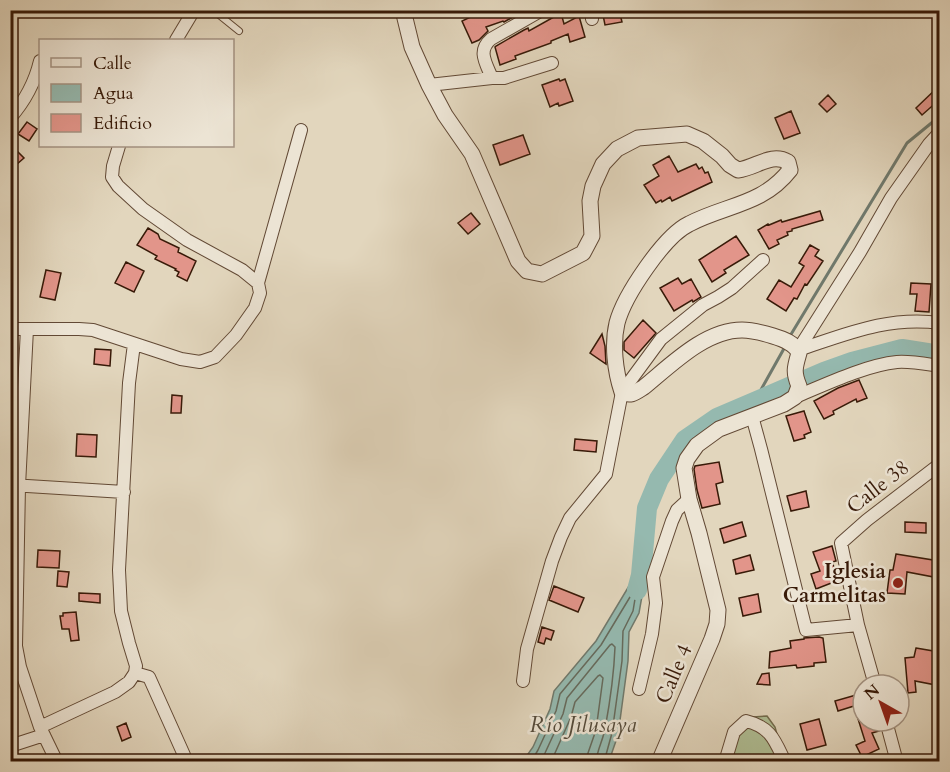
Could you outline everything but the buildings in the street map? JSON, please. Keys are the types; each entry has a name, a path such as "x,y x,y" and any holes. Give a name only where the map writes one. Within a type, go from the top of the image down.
{"street":[{"path":"177,39 194,10"},
{"path":"403,10 412,47 429,85 472,154 518,261 527,271 542,274 583,253 592,236 590,201 593,186 603,164 617,149 638,138 687,134 703,141 738,170 780,158 788,162 790,170 764,194 747,203 704,216 686,225 670,237 624,303 617,323 615,341 616,368 622,392 606,474 570,518 561,537 527,649 523,681"},
{"path":"492,78 483,54 484,45 542,10"},
{"path":"429,85 504,78 552,63"},
{"path":"10,118 20,107 36,78 39,65"},
{"path":"10,329 93,330 190,361 200,362 215,357 236,335 255,308 260,293 258,283 301,130"},
{"path":"791,344 860,252 891,198 939,132"},
{"path":"119,147 112,177 118,186 143,209 187,240 243,270 258,283"},
{"path":"622,392 661,339 703,304 732,288 764,260"},
{"path":"791,344 903,321 939,323"},
{"path":"27,329 15,485 16,646 20,667 42,731 57,762"},
{"path":"622,392 627,395 634,394 704,340 725,331 743,329 761,332 791,344 799,353 794,370 796,387 897,362 939,366"},
{"path":"10,746 115,692 129,682 135,673 136,666 122,611 119,570 129,383 134,344"},
{"name":"Calle 4","path":"663,760 717,624 718,610 689,499 684,468 687,459 697,445 719,429 783,404 796,387"},
{"path":"752,416 806,630 858,625 872,673"},
{"name":"Calle 38","path":"858,625 841,543 939,464"},
{"path":"15,485 123,492"},
{"path":"639,689 652,633 656,603 652,577 677,510 689,499"},
{"path":"135,673 149,677 184,755"},
{"path":"725,762 735,732 746,721 766,729 785,762"},
{"path":"889,733 897,762"}],"lane":[{"path":"213,10 239,31"}],"green space":[{"path":"767,716 775,727 780,745 772,761 726,762 744,722 753,717"}],"water":[{"name":"Río Jilusaya","path":"650,551 639,613 629,632 628,661 618,735 609,761 523,761 533,747 550,709 554,691 596,641"}],"waterway":[{"path":"790,336 907,143 940,116"},
{"path":"753,404 786,345"},
{"name":"Río Jilusaya","path":"637,590 641,575 647,508 659,479 685,440 717,418 852,362 902,349 940,355"}],"place":[{"name":"Iglesia Carmelitas","path":"898,583"}]}
